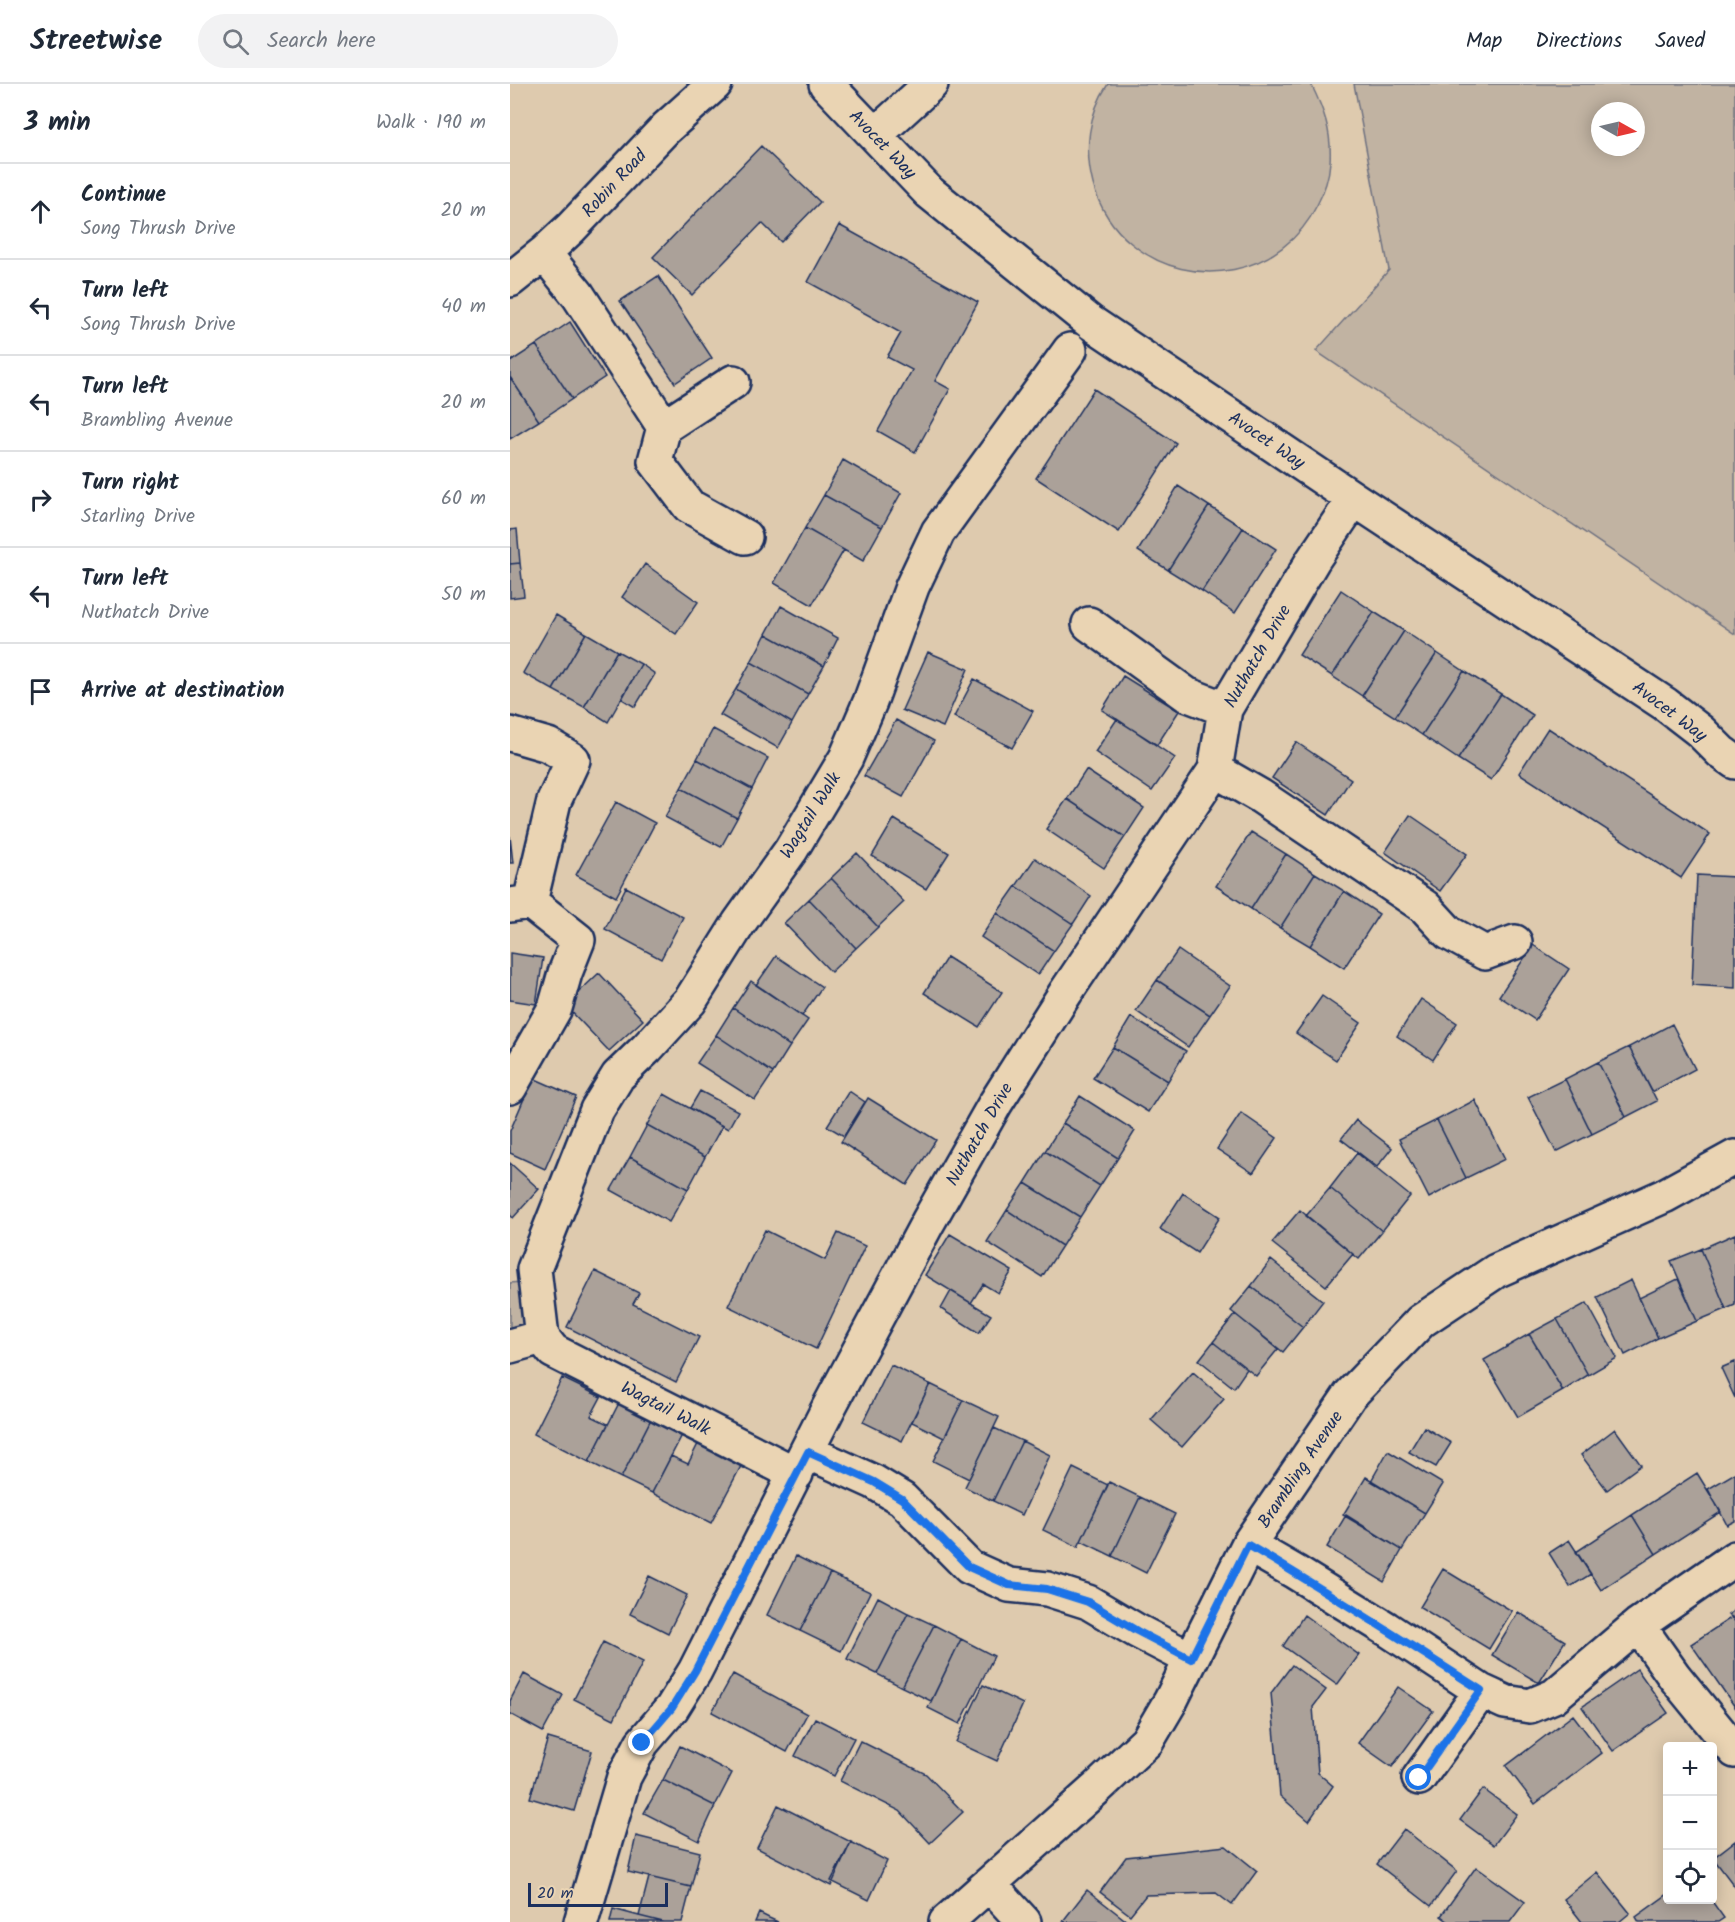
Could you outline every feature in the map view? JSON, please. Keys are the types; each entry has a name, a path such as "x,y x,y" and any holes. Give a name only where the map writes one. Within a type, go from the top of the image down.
{"street":[{"name":"Robin Road","path":"510,280 544,254 666,128 715,84"},
{"name":"Avocet Way","path":"826,84 929,192 1090,322 1354,500 1665,704 1735,762"},
{"path":"875,135 931,84"},
{"path":"544,254 578,295 664,426"},
{"name":"Wagtail Walk","path":"1070,350 938,532 912,587 870,702 846,758 791,850 739,923 690,1001 618,1076 606,1093 522,1270 542,1337 553,1352 802,1463 874,1482 902,1499 969,1567 1009,1585 1047,1589 1088,1602 1191,1659"},
{"path":"733,382 664,426 655,461 689,506 745,537"},
{"name":"Nuthatch Drive","path":"581,1922 624,1777 642,1743 672,1708 695,1671 829,1407 994,1104 1215,770 1225,709 1313,560 1354,500"},
{"path":"1089,624 1186,694 1225,709"},
{"path":"510,734 548,745 573,760 554,801 520,904 588,945 565,974 555,1008 510,1087"},
{"path":"1215,770 1260,796 1425,907 1449,933 1485,953 1515,942"},
{"name":"Brambling Avenue","path":"946,1922 1147,1741 1248,1545 1350,1395 1421,1321 1496,1271 1733,1163"},
{"path":"510,1346 542,1337"},
{"path":"1248,1545 1377,1623 1481,1690 1505,1702 1530,1706 1554,1696 1638,1625 1735,1558"},
{"path":"1638,1625 1674,1676 1735,1751"},
{"path":"1419,1778 1481,1690"},
{"path":"989,1884 1024,1922"}],"shaded area":[{"path":"1108,84 1311,84 1326,122 1330,141 1330,162 1322,195 1302,229 1282,248 1259,261 1234,270 1207,272 1181,269 1155,259 1132,244 1119,232 1103,209 1090,171 1089,145 1092,120"},
{"path":"1354,84 1735,84 1735,634 1316,351 1389,270"},
{"path":"521,1282 532,1328 510,1343 510,1283"}],"building":[{"path":"761,146 820,202 781,242 762,223 692,295 653,257"},
{"path":"839,225 978,302 935,381 950,389 915,452 878,431 912,370 887,357 901,333 808,282"},
{"path":"658,276 712,358 675,383 620,301"},
{"path":"570,322 605,377 572,399 536,345"},
{"path":"536,345 572,399 539,421 510,377 510,362"},
{"path":"510,377 539,421 510,439"},
{"path":"1094,389 1176,443 1119,532 1036,478"},
{"path":"843,460 901,493 882,527 824,495"},
{"path":"1178,486 1209,506 1168,570 1138,551"},
{"path":"824,495 882,527 863,561 805,528"},
{"path":"1209,506 1243,528 1202,591 1168,570"},
{"path":"805,528 844,550 812,605 774,583"},
{"path":"1243,528 1276,549 1235,613 1202,591"},
{"path":"517,529 520,563 510,564 510,530"},
{"path":"520,563 524,596 510,598 510,564"},
{"path":"645,564 698,602 676,634 622,597"},
{"path":"1341,590 1374,612 1332,676 1299,655"},
{"path":"781,606 838,638 824,666 766,634"},
{"path":"1374,612 1404,631 1362,696 1332,676"},
{"path":"556,615 586,633 553,690 523,673"},
{"path":"1404,631 1437,653 1395,717 1362,696"},
{"path":"586,633 617,651 584,707 553,690"},
{"path":"766,634 824,666 808,694 751,662"},
{"path":"617,651 641,664 608,722 584,707"},
{"path":"928,652 968,669 943,727 902,710"},
{"path":"1437,653 1464,671 1422,735 1395,717"},
{"path":"751,662 808,694 792,723 736,689"},
{"path":"641,664 655,674 635,707 622,699"},
{"path":"1464,671 1501,694 1458,759 1422,735"},
{"path":"1123,676 1179,711 1157,745 1102,710"},
{"path":"974,679 1033,711 1012,748 954,717"},
{"path":"736,689 792,723 778,748 720,715"},
{"path":"1501,694 1533,715 1491,780 1458,759"},
{"path":"1117,719 1175,758 1152,791 1095,752"},
{"path":"896,720 934,741 903,797 864,776"},
{"path":"1548,728 1710,834 1681,878 1519,773"},
{"path":"713,729 768,758 752,789 697,759"},
{"path":"1296,742 1351,779 1328,815 1272,778"},
{"path":"697,759 752,789 737,818 681,788"},
{"path":"1086,770 1144,808 1125,837 1067,799"},
{"path":"681,788 737,818 721,847 665,817"},
{"path":"1067,799 1125,837 1104,868 1046,829"},
{"path":"616,802 655,823 616,897 576,875"},
{"path":"1410,815 1467,854 1440,891 1385,852"},
{"path":"894,819 949,853 926,889 872,856"},
{"path":"1251,832 1286,854 1251,909 1216,886"},
{"path":"510,836 513,863 510,863"},
{"path":"857,853 904,902 878,927 831,878"},
{"path":"1286,854 1315,873 1280,928 1251,909"},
{"path":"1035,858 1091,896 1073,924 1016,886"},
{"path":"1315,873 1344,891 1310,946 1280,928"},
{"path":"1697,875 1735,877 1735,988 1692,985"},
{"path":"831,878 878,927 856,948 809,899"},
{"path":"1016,886 1073,924 1054,951 997,913"},
{"path":"626,887 683,917 661,959 605,929"},
{"path":"1344,891 1379,914 1344,968 1310,946"},
{"path":"809,899 856,948 831,972 784,923"},
{"path":"997,913 1054,951 1038,975 981,937"},
{"path":"1533,945 1569,969 1535,1020 1499,996"},
{"path":"1178,950 1230,986 1210,1015 1157,980"},
{"path":"510,953 543,958 536,1004 510,1000"},
{"path":"776,956 822,987 802,1016 756,985"},
{"path":"947,957 1002,992 979,1027 924,993"},
{"path":"599,973 643,1020 609,1051 565,1005"},
{"path":"1157,980 1210,1015 1188,1047 1136,1011"},
{"path":"751,981 808,1020 790,1046 733,1008"},
{"path":"1322,996 1361,1023 1336,1060 1296,1033"},
{"path":"1421,999 1457,1023 1433,1060 1397,1036"},
{"path":"733,1008 790,1046 773,1073 716,1035"},
{"path":"1131,1017 1186,1051 1168,1081 1113,1047"},
{"path":"1672,1024 1695,1069 1652,1092 1629,1047"},
{"path":"716,1035 773,1073 755,1100 697,1063"},
{"path":"1113,1047 1168,1081 1148,1112 1093,1078"},
{"path":"1629,1047 1657,1101 1626,1117 1598,1062"},
{"path":"1598,1062 1626,1117 1592,1134 1565,1079"},
{"path":"533,1078 576,1097 545,1169 510,1153 510,1131"},
{"path":"1565,1079 1592,1134 1556,1152 1528,1097"},
{"path":"700,1091 738,1111 728,1129 690,1108"},
{"path":"849,1091 865,1102 844,1136 827,1126"},
{"path":"664,1094 722,1126 705,1157 647,1125"},
{"path":"1080,1096 1135,1131 1118,1158 1063,1123"},
{"path":"868,1098 936,1140 907,1185 841,1142"},
{"path":"1475,1100 1505,1159 1466,1178 1437,1120"},
{"path":"1241,1113 1277,1138 1253,1173 1217,1149"},
{"path":"1356,1120 1392,1148 1377,1167 1341,1139"},
{"path":"1437,1120 1466,1178 1429,1198 1399,1139"},
{"path":"1063,1123 1118,1158 1100,1186 1045,1151"},
{"path":"647,1125 705,1157 688,1189 630,1157"},
{"path":"1045,1151 1100,1186 1080,1217 1025,1183"},
{"path":"1357,1153 1410,1196 1382,1231 1330,1188"},
{"path":"630,1157 688,1189 669,1222 611,1190"},
{"path":"510,1163 539,1189 513,1218 510,1215"},
{"path":"1025,1183 1080,1217 1062,1246 1007,1210"},
{"path":"1330,1188 1382,1231 1359,1259 1306,1216"},
{"path":"1183,1193 1220,1217 1197,1253 1160,1229"},
{"path":"1007,1210 1062,1246 1042,1277 987,1242"},
{"path":"1300,1210 1353,1254 1326,1286 1272,1243"},
{"path":"765,1230 825,1260 838,1233 865,1246 816,1349 728,1306"},
{"path":"950,1234 1012,1271 998,1293 983,1284 971,1303 925,1275"},
{"path":"1735,1234 1735,1305 1726,1309 1701,1249"},
{"path":"1701,1249 1726,1309 1697,1321 1671,1261"},
{"path":"1271,1260 1323,1301 1303,1327 1251,1286"},
{"path":"595,1271 639,1293 633,1304 699,1337 676,1382 567,1327"},
{"path":"1678,1279 1697,1321 1658,1338 1639,1298"},
{"path":"1631,1280 1658,1338 1625,1355 1597,1297"},
{"path":"1251,1286 1303,1327 1283,1352 1231,1311"},
{"path":"951,1291 991,1315 979,1333 941,1309"},
{"path":"1587,1303 1617,1358 1588,1375 1557,1319"},
{"path":"1235,1314 1278,1349 1256,1376 1213,1342"},
{"path":"1557,1319 1588,1375 1563,1391 1529,1334"},
{"path":"1529,1334 1563,1391 1518,1417 1484,1360"},
{"path":"1213,1342 1247,1369 1234,1388 1199,1360"},
{"path":"1735,1362 1735,1398 1721,1368"},
{"path":"891,1365 930,1384 902,1441 863,1422"},
{"path":"1193,1372 1224,1399 1182,1447 1151,1420"},
{"path":"562,1378 601,1397 591,1416 608,1424 589,1462 534,1434"},
{"path":"930,1384 963,1400 944,1438 912,1422"},
{"path":"963,1400 999,1417 969,1479 933,1461"},
{"path":"619,1403 651,1419 621,1478 589,1462"},
{"path":"651,1419 682,1435 652,1493 621,1478"},
{"path":"1424,1427 1451,1443 1436,1467 1409,1452"},
{"path":"994,1428 1022,1441 993,1501 965,1487"},
{"path":"1615,1429 1641,1465 1607,1490 1581,1455"},
{"path":"1022,1441 1050,1455 1022,1515 993,1501"},
{"path":"698,1444 741,1466 711,1523 652,1493 671,1456 688,1464"},
{"path":"1388,1451 1443,1484 1425,1513 1371,1481"},
{"path":"1073,1468 1108,1485 1078,1547 1043,1530"},
{"path":"1697,1473 1721,1512 1656,1554 1632,1515"},
{"path":"1735,1473 1735,1521 1727,1525 1708,1489"},
{"path":"1366,1477 1425,1513 1402,1550 1343,1515"},
{"path":"1109,1482 1140,1497 1112,1556 1081,1541"},
{"path":"1140,1497 1175,1514 1146,1573 1112,1556"},
{"path":"1346,1515 1402,1550 1384,1582 1327,1547"},
{"path":"1632,1515 1656,1554 1601,1590 1576,1552"},
{"path":"1569,1540 1591,1574 1570,1587 1549,1553"},
{"path":"796,1556 830,1573 800,1631 767,1615"},
{"path":"1443,1569 1512,1611 1489,1649 1420,1607"},
{"path":"830,1573 870,1592 841,1651 800,1631"},
{"path":"649,1576 687,1595 668,1633 630,1614"},
{"path":"878,1597 908,1613 877,1674 847,1659"},
{"path":"1735,1610 1735,1622 1728,1615"},
{"path":"1518,1612 1565,1641 1539,1683 1492,1655"},
{"path":"908,1613 934,1625 902,1687 877,1674"},
{"path":"1304,1615 1359,1655 1337,1685 1283,1646"},
{"path":"1732,1617 1735,1622 1735,1707 1691,1644"},
{"path":"934,1625 961,1639 931,1701 902,1687"},
{"path":"961,1639 994,1656 960,1724 928,1708"},
{"path":"603,1642 643,1662 614,1719 574,1699"},
{"path":"1292,1665 1326,1690 1313,1707 1318,1773 1333,1786 1309,1821 1280,1796 1271,1693"},
{"path":"1637,1669 1668,1713 1613,1751 1582,1707"},
{"path":"524,1674 563,1695 543,1732 510,1714 510,1701"},
{"path":"733,1674 807,1714 787,1752 712,1712"},
{"path":"983,1685 1023,1704 997,1761 956,1742"},
{"path":"1398,1687 1433,1711 1392,1767 1358,1743"},
{"path":"1573,1715 1602,1753 1535,1804 1506,1766"},
{"path":"815,1718 854,1738 834,1776 795,1756"},
{"path":"548,1738 592,1751 574,1811 530,1798"},
{"path":"860,1741 926,1774 963,1812 930,1843 900,1811 840,1781"},
{"path":"680,1746 732,1773 715,1806 663,1780"},
{"path":"663,1780 715,1806 699,1841 644,1813"},
{"path":"1483,1789 1517,1814 1494,1845 1460,1820"},
{"path":"778,1805 851,1842 831,1886 757,1848"},
{"path":"1404,1829 1457,1871 1431,1906 1377,1864"},
{"path":"636,1836 700,1852 691,1887 628,1872"},
{"path":"1735,1841 1735,1887 1717,1863 1717,1855"},
{"path":"851,1842 887,1861 869,1900 831,1881"},
{"path":"1226,1846 1257,1871 1232,1905 1216,1893 1146,1895 1130,1915 1100,1892 1126,1857"},
{"path":"1476,1867 1525,1902 1510,1922 1449,1922 1441,1916"},
{"path":"1597,1872 1630,1913 1619,1922 1582,1922 1564,1899"},
{"path":"649,1877 691,1887 682,1922 663,1922 639,1916"},
{"path":"1087,1890 1128,1922 1063,1921"},
{"path":"1663,1898 1663,1904 1714,1904 1724,1918 1718,1922 1639,1922 1636,1917"},
{"path":"613,1909 639,1916 663,1922 610,1922"},
{"path":"759,1913 769,1918 778,1922 755,1922"}],"route":[{"path":"642,1743 672,1708 695,1671 808,1452 874,1482 902,1499 969,1567 1009,1585 1047,1589 1088,1602 1191,1659 1248,1545 1387,1629 1481,1690 1419,1778"}]}
